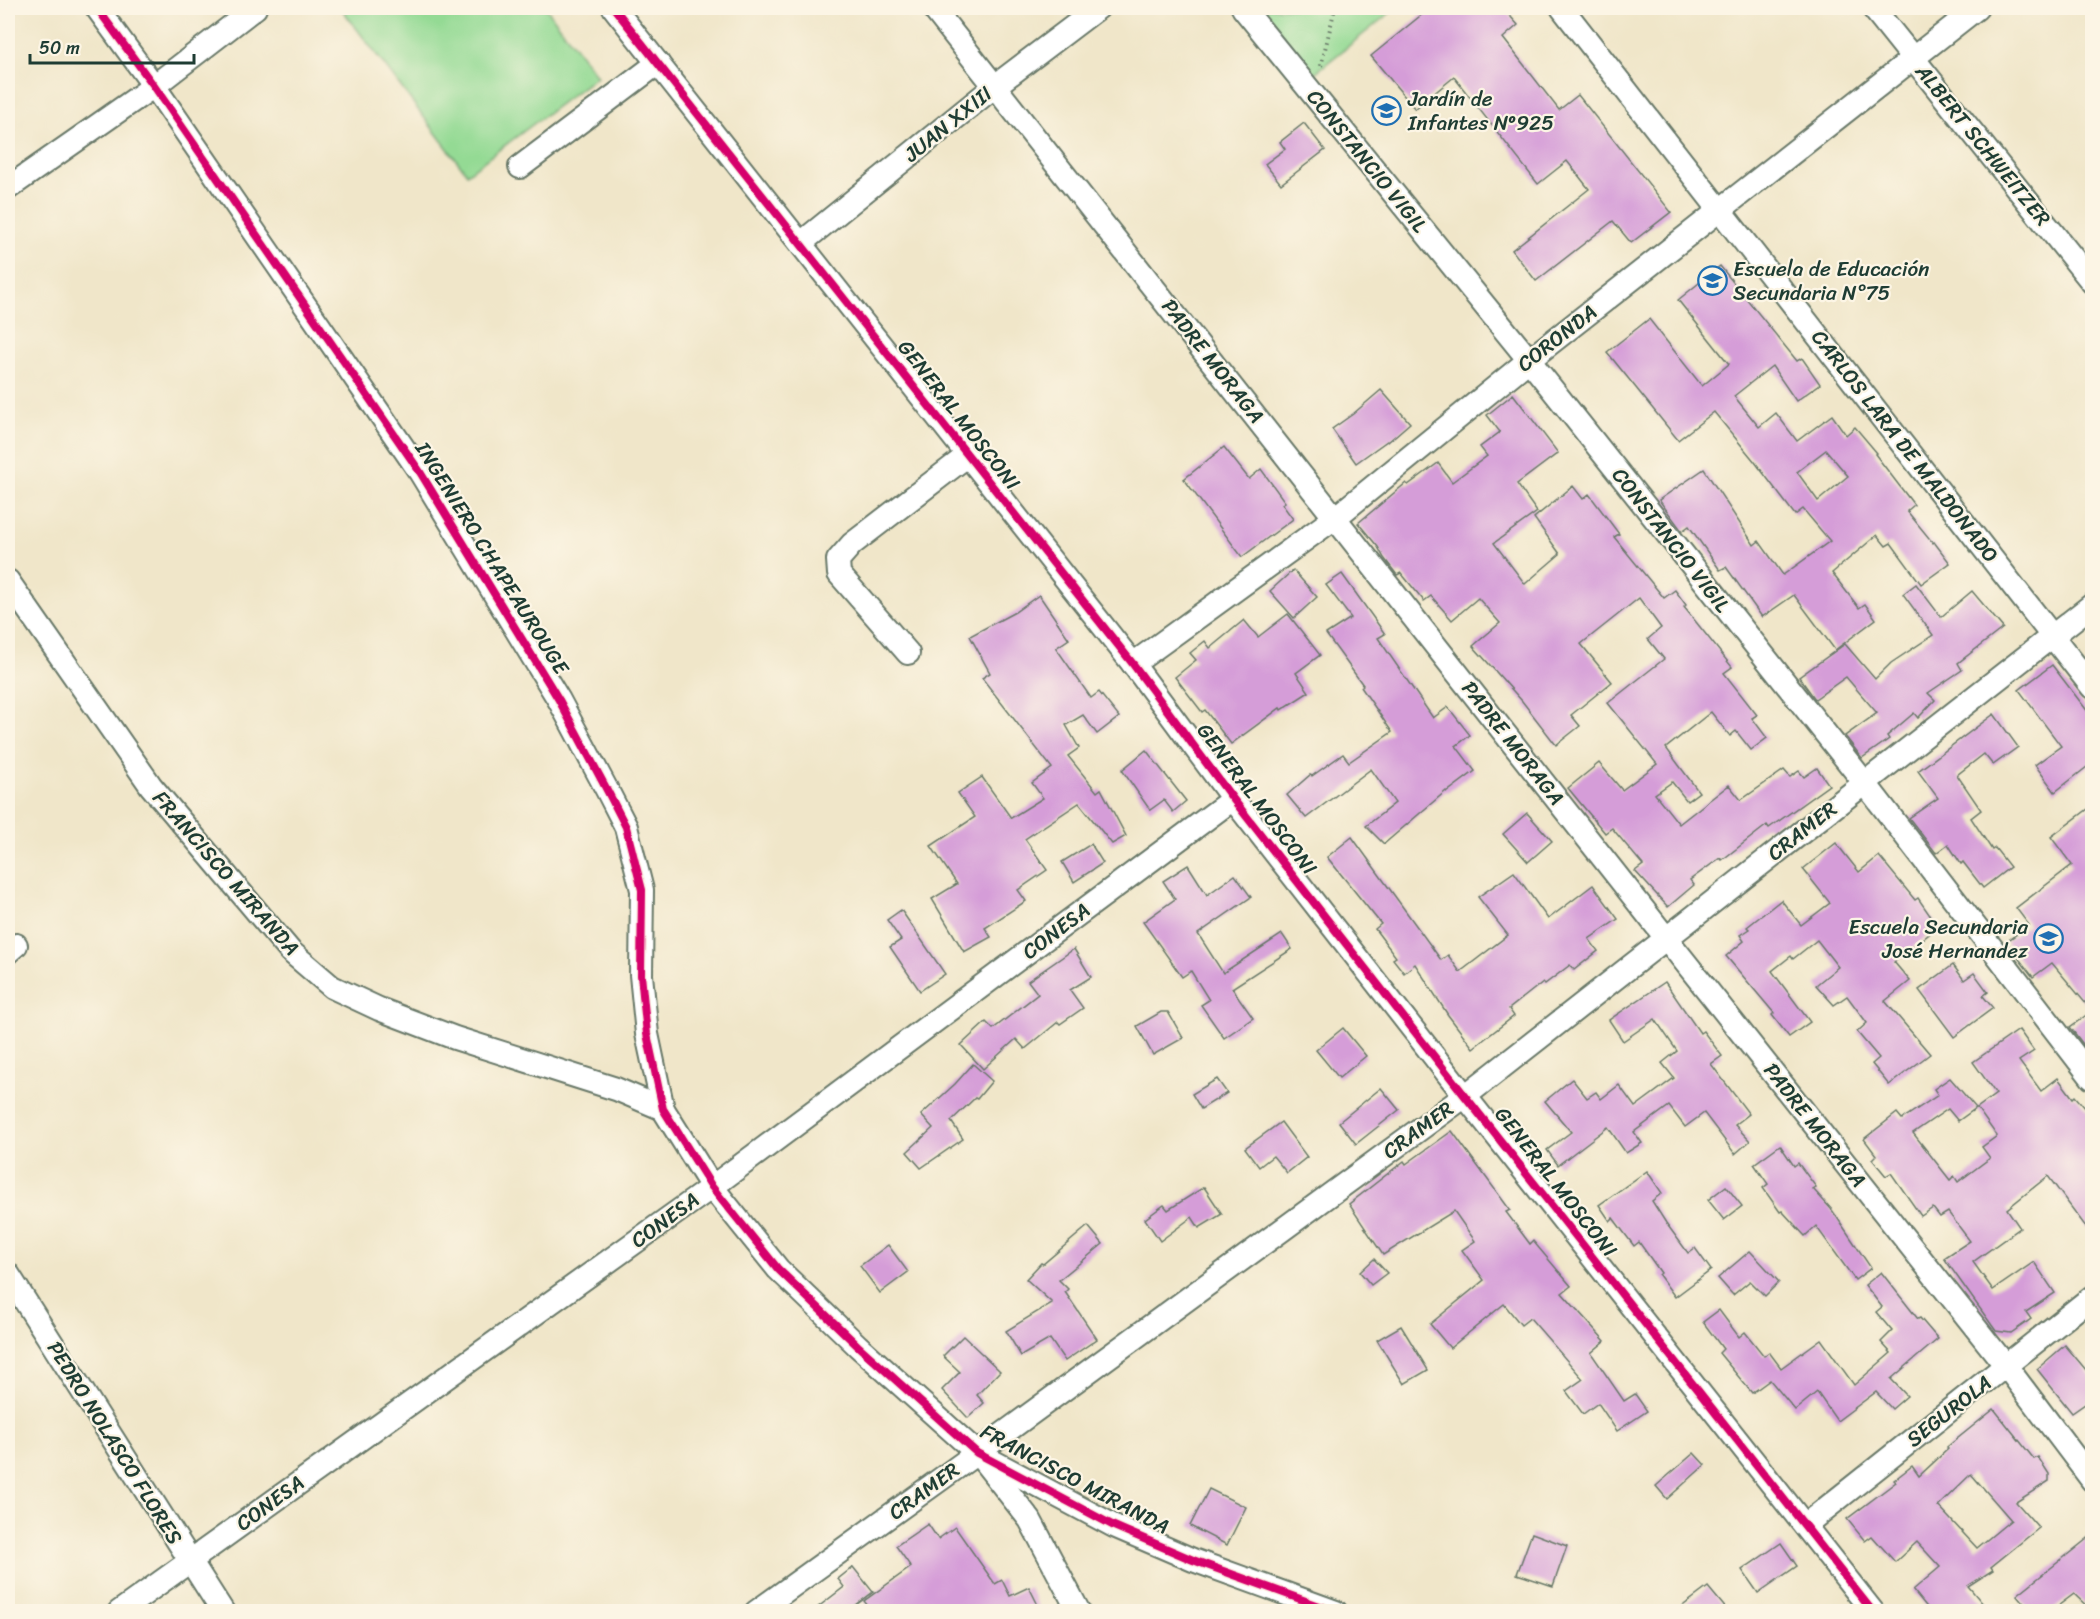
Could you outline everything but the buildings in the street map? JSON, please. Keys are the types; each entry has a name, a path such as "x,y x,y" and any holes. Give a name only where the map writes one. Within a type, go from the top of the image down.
{"street":[{"name":"INGENIERO CHAPEAUROUGE","path":"97,8 420,472 559,700 626,827 642,890 641,975 647,1034 663,1109 712,1187"},
{"path":"8,188 154,87 255,8"},
{"name":"GENERAL MOSCONI","path":"614,8 1133,664 1233,799 1465,1096 1873,1611"},
{"name":"PADRE MORAGA","path":"933,8 2006,1366 2092,1480"},
{"name":"JUAN XXIII","path":"801,243 995,86 1098,8"},
{"name":"CONSTANCIO VIGIL","path":"1243,8 1529,360 1864,782 2092,1078"},
{"name":"CARLOS LARA DE MALDONADO","path":"1562,8 2092,687"},
{"name":"ALBERT SCHWEITZER","path":"1874,8 2092,282"},
{"name":"CORONDA","path":"1133,664 1336,517 1529,360 1977,8"},
{"path":"520,167 658,63"},
{"path":"908,653 838,574 838,560 852,544 968,454"},
{"name":"FRANCISCO MIRANDA","path":"8,581 151,786 290,951 332,987 379,1009 455,1038 616,1089 663,1109"},
{"name":"CRAMER","path":"756,1611 977,1453 1465,1096 2092,605"},
{"name":"CONESA","path":"119,1611 712,1187 1233,799"},
{"name":"FRANCISCO MIRANDA","path":"712,1187 778,1269 858,1346 977,1453 1114,1526 1193,1560 1336,1611"},
{"name":"PEDRO NOLASCO FLORES","path":"8,1274 189,1560 224,1611"},
{"name":"SEGUROLA","path":"1805,1525 2092,1297"},
{"path":"977,1453 1030,1520 1079,1611"}],"path":[{"path":"1321,66 1335,8"}],"green space":[{"path":"341,8 546,8 597,76 467,174"},
{"path":"1255,8 1396,8 1311,76"}],"cycle path":[{"path":"97,8 154,86 420,472 559,700 607,790 626,827 642,890 641,975 647,1034 663,1109 712,1187 778,1269 858,1346 977,1453 1114,1526 1193,1560 1336,1612"},
{"path":"614,8 1133,664 1233,799 1873,1612"}],"place":[{"name":"Jardín de Infantes Nº925","path":"1387,111"},
{"name":"Escuela de Educación Secundaria N°75","path":"1712,281"},
{"name":"Escuela Secundaria José Hernandez","path":"2049,939"}]}
